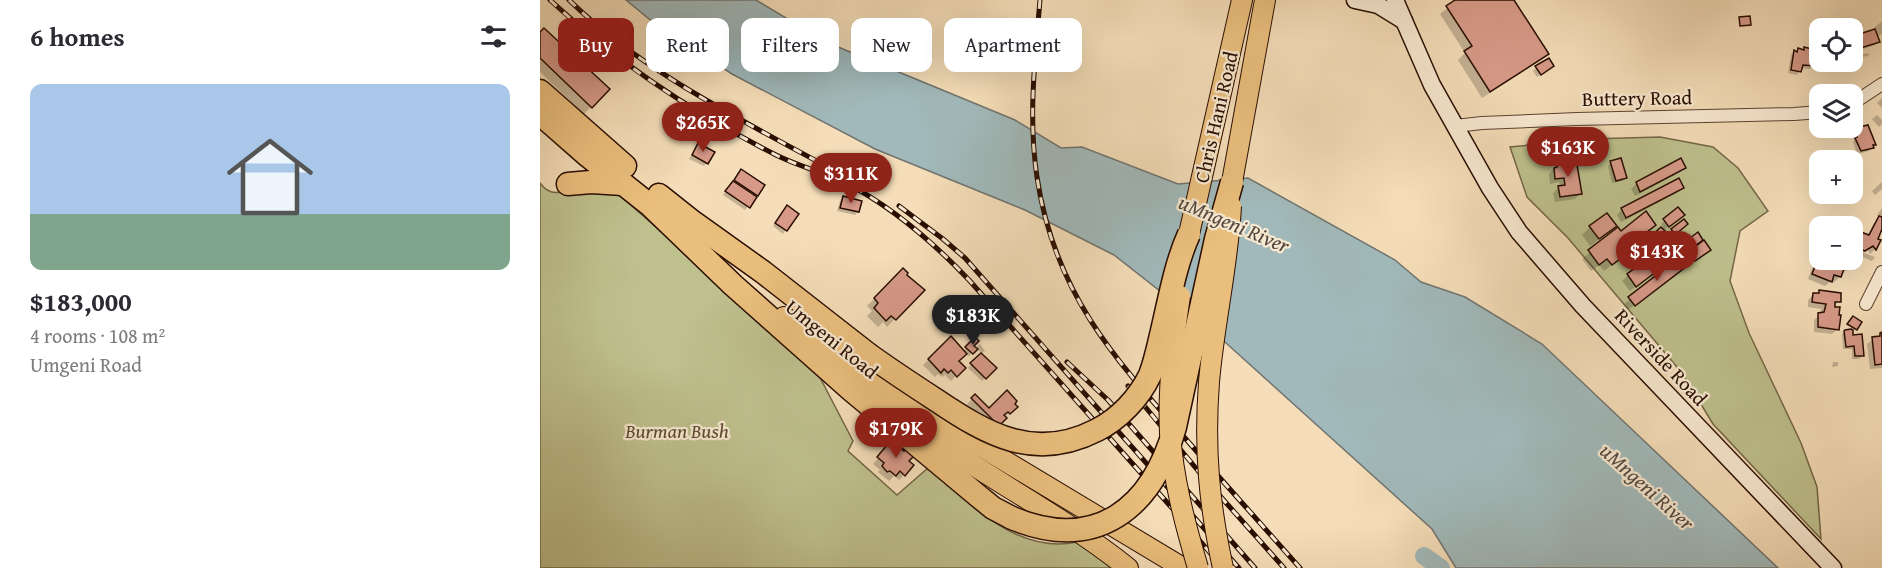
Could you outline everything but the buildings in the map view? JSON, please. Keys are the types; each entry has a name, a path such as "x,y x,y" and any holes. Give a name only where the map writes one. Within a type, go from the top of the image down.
{"highway":[{"name":"Umgeni Road","path":"540,91 688,229"},
{"name":"Umgeni Road","path":"540,114 588,156 688,229"},
{"path":"568,184 591,182 625,184"},
{"path":"688,229 711,266 850,389 993,508 1038,528 1066,531 1094,526 1118,515 1135,503 1149,487 1171,441 1186,382 1216,239 1232,182"},
{"path":"688,229 741,255 868,354 943,405 994,435 1029,443 1068,442 1078,439 1118,417 1138,394 1154,364 1179,264 1189,234"}],"main road":[{"name":"Chris Hani Road","path":"1198,568 1183,516 1170,434 1172,358 1189,234 1242,0"},
{"name":"Chris Hani Road","path":"1223,568 1209,493 1207,413 1209,380 1230,232 1232,182 1265,0"},
{"path":"1355,0 1378,5 1404,22"},
{"name":"Riverside Road","path":"1395,0 1432,85 1502,208 1519,232 1592,315 1833,568"},
{"name":"Umgeni Road","path":"688,229 765,300 871,390 936,440 1096,542 1128,568"},
{"name":"Umgeni Road","path":"688,229 894,389 950,428 1182,568"}],"street":[{"path":"1863,97 1882,84"},
{"name":"Buttery Road","path":"1455,126 1577,119 1809,113"},
{"path":"1866,304 1882,272"}],"green space":[{"path":"1660,137 1713,147 1738,168 1768,211 1740,231 1730,281 1749,333 1801,443 1817,487 1821,539 1713,424 1682,373 1568,238 1527,197 1510,147 1589,139"},
{"name":"Burman Bush","path":"588,167 815,368 853,441 848,451 897,495 928,468 978,510 1015,534 1034,541 1055,544 1077,542 1115,568 540,568 540,183 547,190 560,192 573,185"}],"water":[{"name":"uMngeni River","path":"626,0 756,0 786,18 741,18 741,72 839,72 839,47 851,52 851,72 899,72 1015,120 1061,148 1082,147 1178,184 1248,178 1395,260 1421,282 1465,297 1542,344 1778,568 1456,568 1432,529 1226,343 1114,255 1025,210 875,149 732,74 729,72 729,18 648,18"}],"waterway":[{"path":"1424,556 1441,568"}],"railway":[{"path":"550,0 602,45 686,104 776,155 844,182 878,202 926,239 969,280 1223,568"},
{"path":"569,0 598,26 661,73 833,170"},
{"path":"1040,0 1033,88 1034,155 1045,218 1072,288 1090,320 1133,379 1300,568"},
{"path":"899,206 965,258 1239,568"},
{"path":"1067,362 1108,400 1255,568"},
{"path":"1128,386 1204,478 1284,568"}]}
